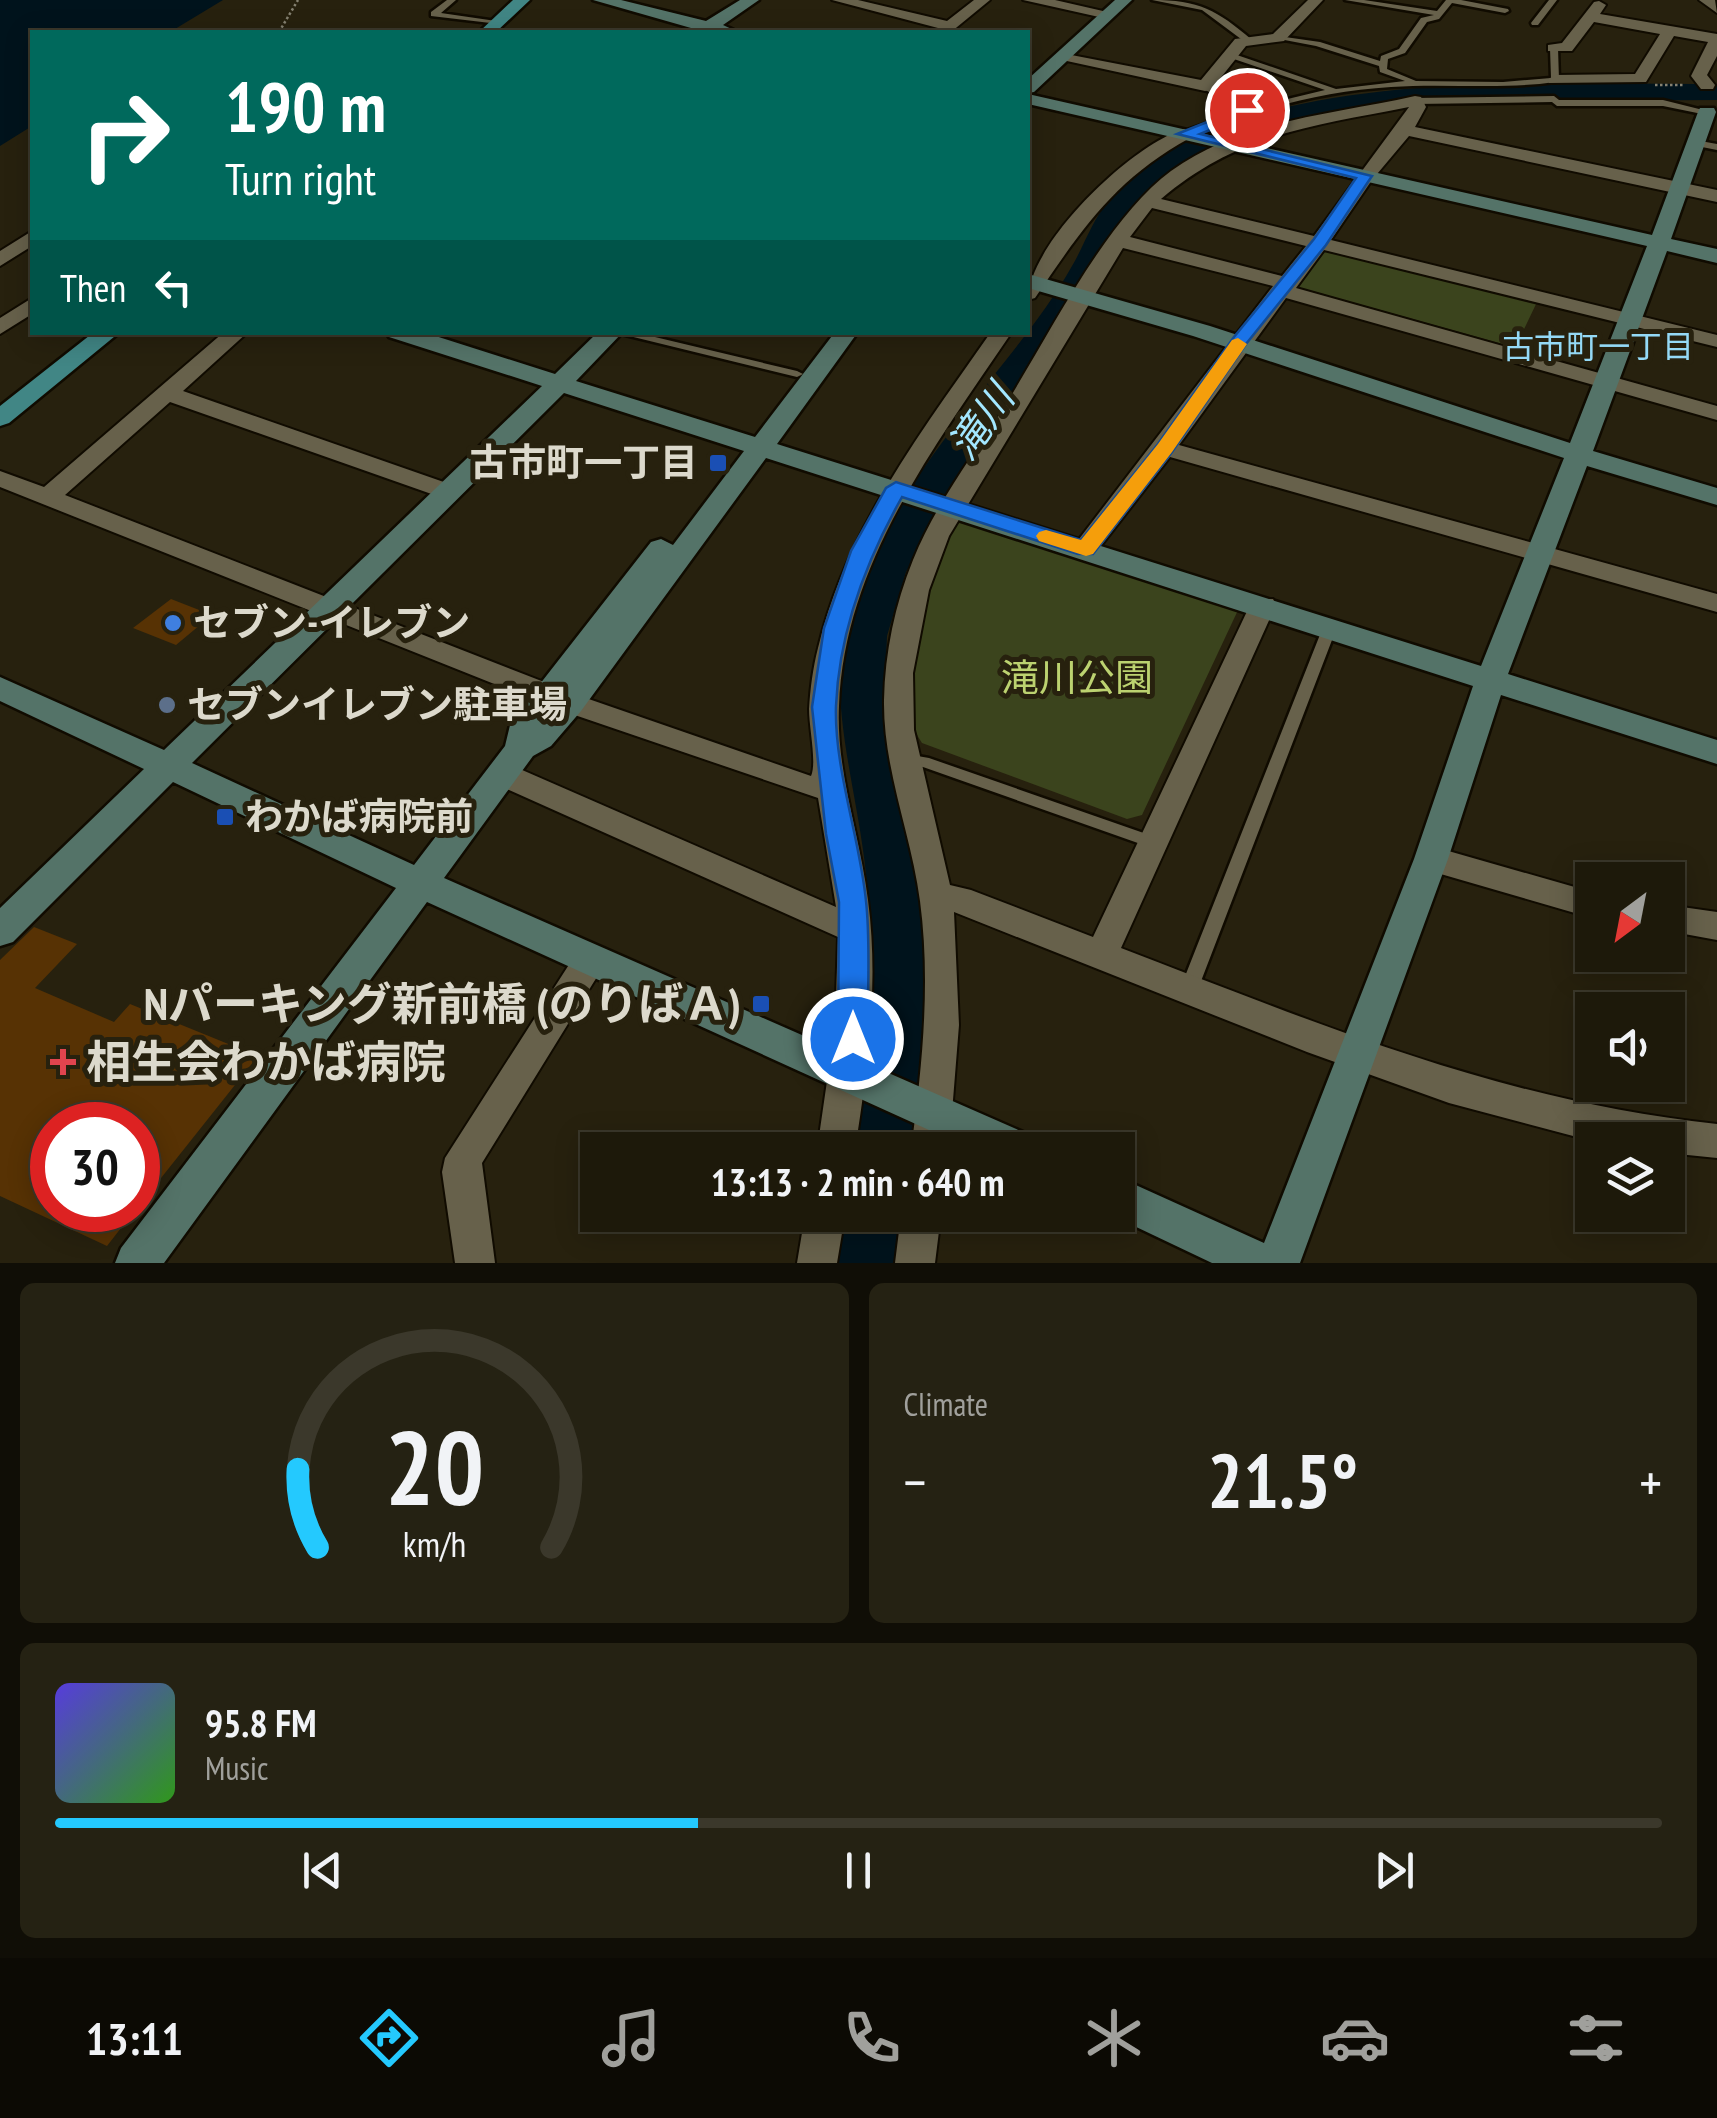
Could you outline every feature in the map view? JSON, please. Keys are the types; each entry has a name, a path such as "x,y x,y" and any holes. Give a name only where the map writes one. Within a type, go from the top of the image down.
{"main road":[{"path":"493,27 522,0"},
{"path":"0,418 104,335"}],"street":[{"path":"601,0 719,30"},
{"path":"708,28 752,0"},
{"path":"839,0 881,4 947,29 983,0"},
{"path":"1030,0 1108,14"},
{"path":"1030,86 1124,0"},
{"path":"1062,58 1205,86 1241,42 1278,38 1316,0"},
{"path":"1554,48 1566,48 1602,0"},
{"path":"1706,0 1717,9"},
{"path":"1278,1263 1430,859 1491,678 1631,320 1657,242 1680,188 1706,145 1710,104 1700,76 1717,40 1590,17"},
{"path":"1555,80 1640,78 1668,31"},
{"path":"931,1124 942,1002 936,898 903,760 898,696 904,632 923,566 952,506 1081,295 1147,201 1184,169 1224,144 1416,92 1418,107 1406,130 1365,176 1320,242 1240,341 1165,448 1086,549"},
{"path":"1030,99 1717,256"},
{"path":"1406,130 1717,196"},
{"path":"1187,135 1142,158 1091,201 1033,286 1081,295 1240,341 1576,456 1717,497"},
{"path":"1147,201 1717,342"},
{"path":"0,260 30,239"},
{"path":"1117,240 1717,413"},
{"path":"0,328 30,306"},
{"path":"47,497 235,335"},
{"path":"407,335 1717,752"},
{"path":"0,931 612,335"},
{"path":"754,444 826,335"},
{"path":"137,1263 512,761 540,738 558,698 754,444 845,335"},
{"path":"840,1132 854,1076 853,929 824,707 836,628 861,551 896,488 1000,335"},
{"path":"169,394 449,492"},
{"path":"1165,448 1717,603"},
{"path":"0,478 558,698 810,787 834,787"},
{"path":"1101,955 1263,605"},
{"path":"0,688 422,884 854,1076 931,1124 957,1132"},
{"path":"512,761 853,929"},
{"path":"1430,859 1575,901"},
{"path":"936,898 959,899 1355,1057 1509,1104 1666,1136 1717,1141"},
{"path":"1685,921 1717,926"},
{"path":"475,1263 461,1172 464,1158 591,959"},
{"path":"1135,1205 1260,1263"},
{"path":"816,1263 822,1232"},
{"path":"914,1263 919,1232"}],"lane":[{"path":"452,0 434,14 493,27"},
{"path":"1156,0 1204,8 1248,40"},
{"path":"1349,0 1505,11"},
{"path":"1534,23 1553,0"},
{"path":"1382,64 1386,56 1402,52 1424,20 1446,4"},
{"path":"1278,38 1316,44 1382,64 1388,73 1416,92 1555,80 1554,48"},
{"path":"1231,54 1336,91"},
{"path":"1205,86 1247,110"},
{"path":"1187,135 1247,110 1336,91 1557,102 1710,104"},
{"path":"628,335 797,374"},
{"path":"1189,989 1330,626"},
{"path":"903,760 924,762 1152,842"}],"path":[{"path":"280,30 298,0"}],"green space":[{"path":"1320,249 1537,302 1517,344 1506,345 1301,288 1296,283"},
{"name":"滝川公園","path":"959,518 1239,608 1142,815 1127,819 922,743 909,704 912,630 930,564"}],"water":[{"path":"0,0 223,0 173,30 30,30 30,127 0,146"}],"building":[{"path":"171,599 212,615 176,645 133,628"},
{"path":"34,927 77,944 35,988 114,1022 130,1004 258,1056 160,1179 160,1102 30,1102 30,1210 0,1196 0,960"},
{"path":"77,1232 118,1232 107,1246"}],"waterway":[{"name":"滝川","path":"884,1132 898,980 892,874 867,737 862,686 864,636 884,572 917,514 967,434 1035,347 1088,268 1119,208 1191,146 1223,133 1325,105 1425,94 1717,92"},
{"name":"滝川","path":"866,1263 871,1232"}],"slow traffic":[{"path":"1046,536 1086,549 1165,448 1238,344"}],"place":[{"name":"古市町一丁目","path":"718,463"},
{"name":"セブン-イレブン","path":"173,623"},
{"name":"セブンイレブン駐車場","path":"167,705"},
{"name":"わかば病院前","path":"225,817"},
{"name":"Nパーキング新前橋 (のりばＡ)","path":"761,1004"},
{"name":"相生会わかば病院","path":"63,1062"}],"district":[{"name":"古市町一丁目","path":"1598,347"}],"route":[{"path":"853,1039 852,902 839,834 824,707 836,628 861,551 896,488 1086,549 1165,448 1240,341 1320,242 1365,176 1184,134 1247,110"}]}
